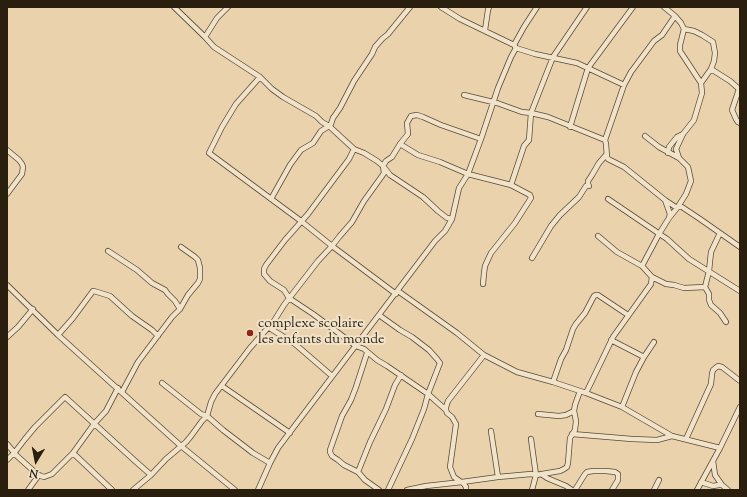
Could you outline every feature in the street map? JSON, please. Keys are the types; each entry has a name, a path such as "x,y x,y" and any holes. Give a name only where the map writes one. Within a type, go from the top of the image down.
{"street":[{"path":"174,7 214,47 260,77 283,97 316,116 354,149 364,153 383,166 390,175 423,197 447,218 452,219"},
{"path":"205,37 217,18 228,7"},
{"path":"271,199 290,165 302,150 313,143 321,131 331,124 354,81 375,47 388,34 410,7"},
{"path":"441,7 460,19 515,46 535,54 577,63 624,85"},
{"path":"485,30 488,10 490,7"},
{"path":"258,490 278,448 396,292 436,241 445,232 452,219 459,188 468,174 515,46 524,27 537,7"},
{"path":"511,185 524,146 529,140 531,113 553,57 587,7"},
{"path":"570,127 588,68 633,7"},
{"path":"664,7 675,16 684,29 680,51 701,83 702,93 694,120 683,134 676,149 679,158"},
{"path":"675,16 662,35 654,41 631,72 624,85 605,140 606,155 608,159 624,166 666,200 700,219 740,247"},
{"path":"684,29 694,31 712,42 715,53 714,61 711,69 701,83"},
{"path":"711,69 739,87 732,110 736,119 740,123"},
{"path":"260,77 236,104 209,153 301,221 332,246 457,333 484,355 517,372 586,393 622,408 672,436 720,448"},
{"path":"464,95 494,102 522,112 548,117 605,140"},
{"path":"133,490 151,475 191,436 207,416 211,402 250,348 274,321 289,298 318,261 352,222 364,201 384,173 383,166 386,161 392,157 408,134 407,123 411,116 414,115 424,117 441,125 481,139"},
{"path":"668,153 669,147 676,137 683,134"},
{"path":"642,266 659,234 686,194 691,181 688,167 679,158 658,147 645,136"},
{"path":"400,144 418,155 440,162 468,174 511,185 530,195 531,198 515,223 491,253 485,266 483,284"},
{"path":"354,149 349,159 266,265 264,274 267,279 284,290 289,298 356,346 364,349 377,360 428,394 446,410 456,424 450,467 454,477 462,482 466,487 466,490"},
{"path":"7,150 19,160 23,167 22,174 7,194"},
{"path":"532,258 551,226 579,197 586,186 589,186 588,181 599,163 606,155"},
{"path":"608,199 667,239 689,258 740,291"},
{"path":"666,200 670,214 669,218"},
{"path":"720,233 711,252 709,271 705,287 709,294 711,305 720,313 726,322"},
{"path":"598,236 617,252 642,266 652,277 666,284 684,288 705,287"},
{"path":"122,392 138,362 172,317 180,309 200,279 198,260 181,247"},
{"path":"108,251 137,270 152,283 165,290 180,309"},
{"path":"586,393 611,340 651,284 652,277"},
{"path":"7,285 58,335 181,446 235,490"},
{"path":"58,335 93,291 96,291 110,296 132,316 158,336"},
{"path":"553,382 573,329 585,313 594,296 598,295 628,315"},
{"path":"7,337 18,327 33,309"},
{"path":"379,315 429,350 439,361 439,365 412,439 388,490"},
{"path":"268,327 295,344 332,376"},
{"path":"611,340 644,357"},
{"path":"622,408 636,372 654,342"},
{"path":"368,353 351,400 342,416 330,450 331,454 344,465 358,472 365,480 379,490"},
{"path":"446,410 448,401 484,355"},
{"path":"686,439 711,384 713,370 718,366 722,367 740,381"},
{"path":"358,472 395,385 401,375"},
{"path":"162,383 201,414 207,416 253,453 270,463"},
{"path":"222,386 290,432"},
{"path":"7,444 17,456 39,475 44,476 52,474 73,453 94,424 106,411 118,388"},
{"path":"407,490 426,486 498,477 539,475 564,469 567,467 568,463 570,438 575,430 576,421 574,412 580,391"},
{"path":"7,460 65,396 151,475"},
{"path":"697,490 740,407"},
{"path":"538,414 559,416 574,412"},
{"path":"491,431 498,477"},
{"path":"572,434 658,440 672,436"},
{"path":"531,440 539,475 532,490"},
{"path":"73,453 112,490"},
{"path":"713,461 714,475 728,490"},
{"path":"575,490 587,472 606,471 615,472 618,474 618,480 612,490"},
{"path":"28,490 39,475"},
{"path":"539,475 572,490"},
{"path":"654,490 659,480"},
{"path":"701,482 713,486 722,485"}],"place":[{"name":"complexe scolaire les enfants du monde","path":"250,333"}]}
